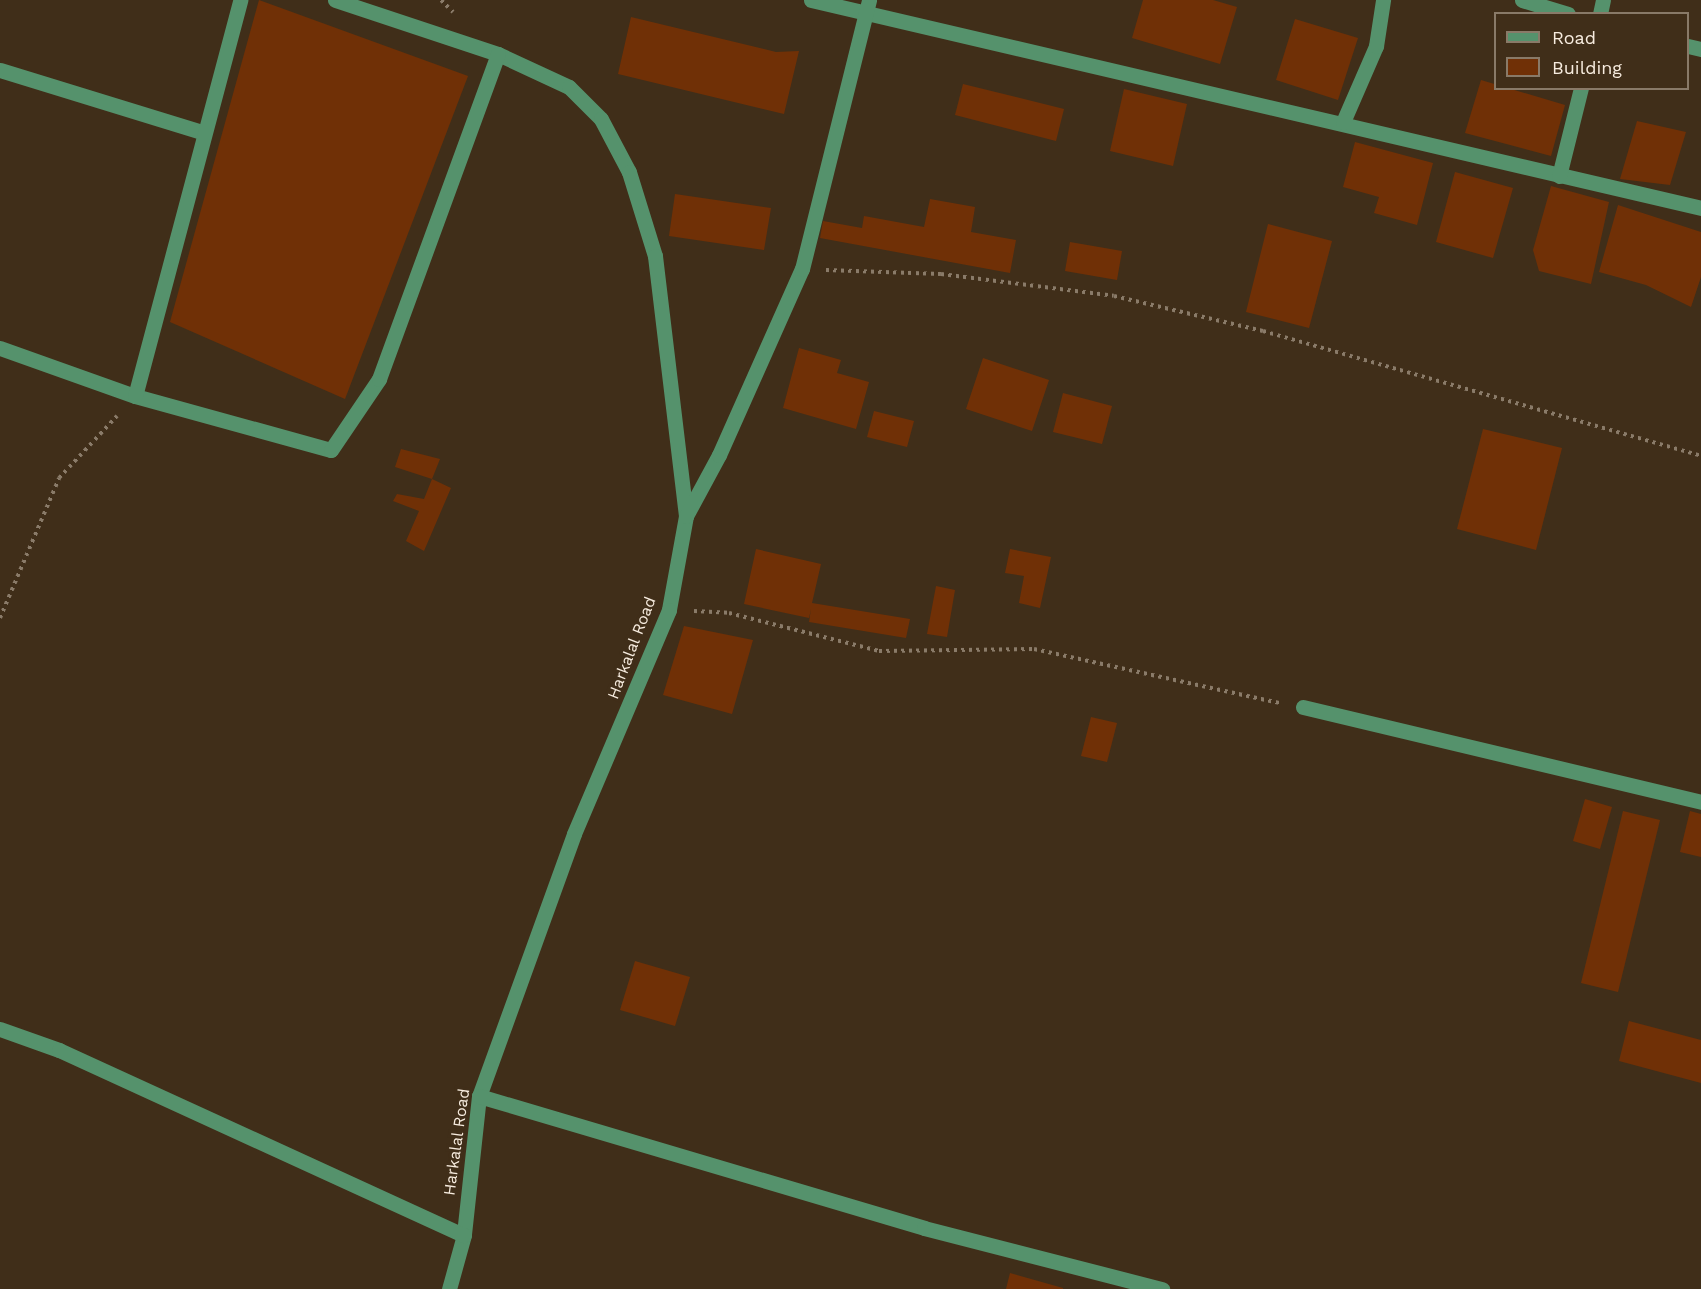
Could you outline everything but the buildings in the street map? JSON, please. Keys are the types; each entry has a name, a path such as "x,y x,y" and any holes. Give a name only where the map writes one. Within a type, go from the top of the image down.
{"street":[{"path":"135,396 202,132 240,0"},
{"name":"Harkalal Road","path":"335,0 498,54 568,87 601,119 629,172 657,267 686,516 669,610 574,834 479,1096 464,1235 448,1289"},
{"path":"811,0 868,6 1559,176 1701,208"},
{"path":"1342,122 1376,46 1383,0"},
{"path":"1522,0 1561,12"},
{"path":"686,516 719,455 802,269 868,6"},
{"path":"0,348 135,396 331,450 379,379 498,54"},
{"path":"0,70 202,132"},
{"path":"1559,176 1580,90"},
{"path":"1304,707 1701,802"},
{"path":"0,1029 59,1050 464,1235"},
{"path":"479,1096 924,1228 1162,1289"}],"path":[{"path":"802,269 940,274 1114,296 1263,331 1701,456"},
{"path":"0,618 60,478 135,396"},
{"path":"669,610 729,613 879,651 1034,649 1169,683 1304,707"}]}
